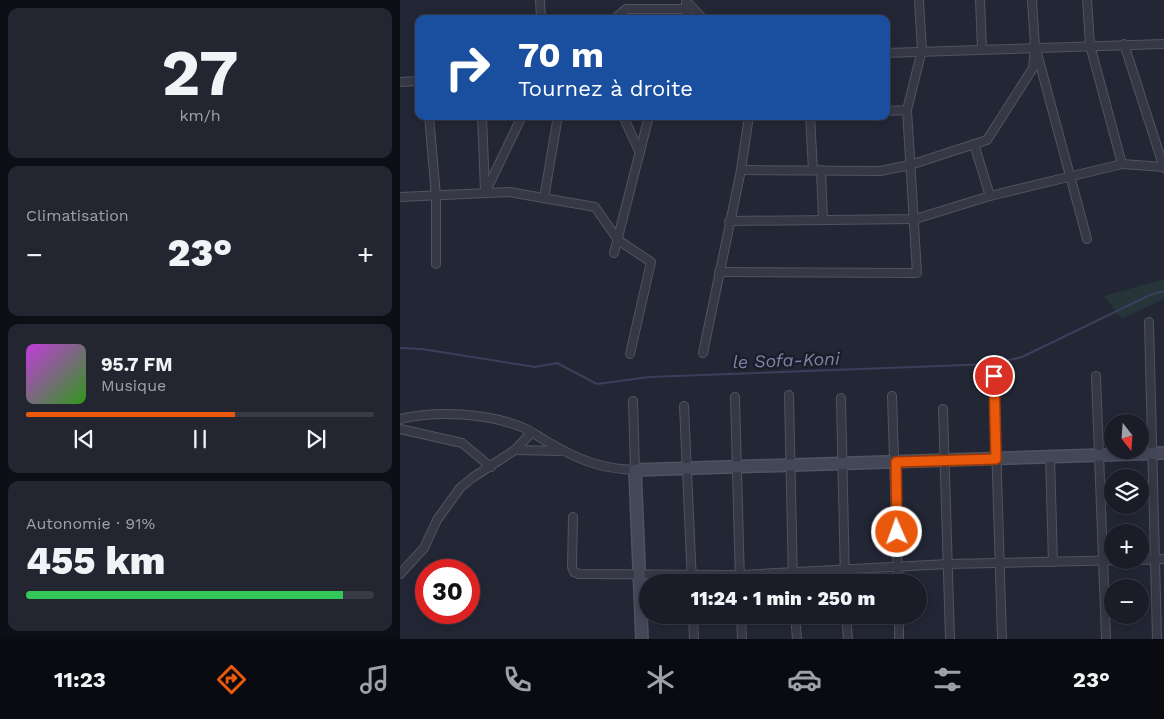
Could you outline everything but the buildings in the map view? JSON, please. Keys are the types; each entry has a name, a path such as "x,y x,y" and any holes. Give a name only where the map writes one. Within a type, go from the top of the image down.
{"street":[{"path":"540,0 541,15"},
{"path":"626,0 626,9"},
{"path":"719,272 917,273 907,110 922,50 919,0"},
{"path":"980,0 982,48"},
{"path":"741,170 880,171 910,165 987,140 1033,68 1035,46 1032,0"},
{"path":"1087,0 1090,45 1122,164"},
{"path":"619,15 626,9 688,5 699,15"},
{"path":"729,221 915,219 990,196 1122,164 1164,168 1124,44"},
{"path":"890,53 1035,46 1164,44"},
{"path":"1035,46 1087,238"},
{"path":"400,82 415,81"},
{"path":"890,111 907,110"},
{"path":"429,120 436,196 436,264"},
{"path":"482,120 485,193"},
{"path":"485,193 520,120"},
{"path":"544,198 557,120"},
{"path":"625,120 640,153"},
{"path":"614,253 648,120"},
{"path":"703,354 741,170 748,120"},
{"path":"811,120 822,220"},
{"path":"974,144 990,196"},
{"path":"400,197 509,192 595,206 618,240 651,262 630,354"},
{"path":"1149,322 1158,454 1154,559 1157,639"},
{"path":"994,376 1002,639"},
{"path":"1096,376 1106,639"},
{"path":"789,395 793,572"},
{"path":"892,396 896,462 898,574"},
{"path":"735,397 740,574"},
{"path":"841,398 844,574"},
{"path":"573,517 574,572 639,575 633,401"},
{"path":"684,406 691,574"},
{"path":"943,409 950,639"},
{"path":"400,419 423,414 456,414 493,420 524,428 582,461 612,470 1158,454"},
{"path":"400,429 462,443 491,467"},
{"path":"400,574 424,548 436,520 460,488 515,450 532,433"},
{"path":"515,450 563,451"},
{"path":"1050,457 1053,562"},
{"path":"1149,559 1164,559"},
{"path":"778,574 948,564 1102,561"},
{"path":"641,624 642,639"},
{"path":"693,624 694,639"},
{"path":"741,624 742,639"},
{"path":"796,624 797,639"},
{"path":"847,624 848,639"},
{"path":"899,624 899,639"}],"shaded area":[{"path":"1164,279 1164,299 1122,319 1104,296"}],"waterway":[{"name":"le Sofa-Koni","path":"400,348 422,349 535,367 557,363 597,384 649,377 992,364 1022,357 1150,295 1164,291"}],"route":[{"path":"897,532 896,462 996,459 994,376"}]}
